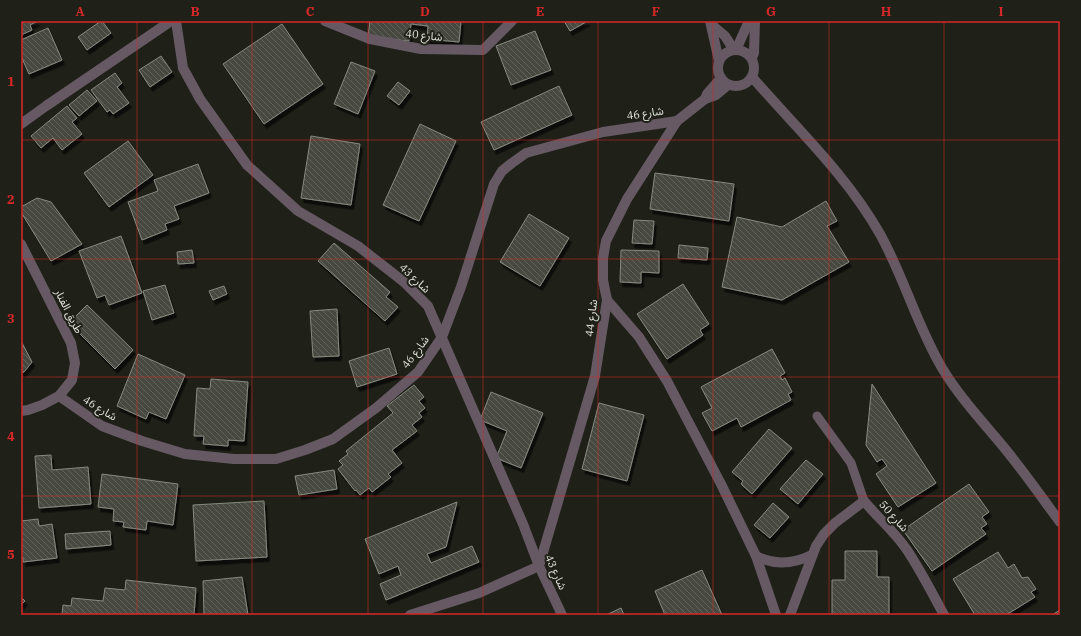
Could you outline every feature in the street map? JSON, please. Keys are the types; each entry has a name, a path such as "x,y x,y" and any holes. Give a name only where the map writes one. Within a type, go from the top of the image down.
{"street":[{"path":"21,124 171,21"},
{"name":"شارع 43","path":"176,21 183,68 200,99 247,165 298,211 358,246 404,282 428,306 523,524 539,566 562,615"},
{"name":"شارع 40","path":"325,21 370,39 399,45 421,49 483,50 512,21"},
{"path":"735,50 749,21"},
{"path":"711,23 719,61 718,70 725,81 737,86 749,80 754,68 752,58 754,53 755,21"},
{"path":"711,23 725,36 735,50"},
{"path":"719,61 725,54 735,50 745,52 752,58"},
{"path":"749,80 762,88 850,187 880,234 901,278 918,319 943,369 969,406 1037,490 1060,522"},
{"name":"شارع 44","path":"539,566 595,376 607,300 603,280 603,258 606,241 627,199 677,121 705,100 707,94 725,81"},
{"name":"شارع 46","path":"59,396 102,426 142,441 185,454 234,459 276,459 333,439 376,408 418,372 442,337 461,287 494,184 507,167 526,153 603,132 677,121"},
{"name":"طريق الفنار","path":"21,244 71,343 75,363 72,380 59,396 42,405 28,410 21,410"},
{"path":"607,300 639,337 667,381 721,484 756,556 776,615"},
{"name":"شارع 50","path":"790,615 812,555 824,534 864,501 878,518 890,528 907,550 944,615"},
{"path":"756,556 763,560 777,564 798,561 812,555"},
{"path":"410,615 479,593 539,566"}],"lane":[{"path":"817,416 851,463 864,501"}],"building":[{"path":"21,21 38,21 30,25 32,30 21,35"},
{"path":"101,21 111,33 87,50 78,37"},
{"path":"370,21 461,21 459,42 427,39 428,26 411,24 409,41 368,37"},
{"path":"564,21 588,21 570,31"},
{"path":"282,24 323,84 264,124 223,64"},
{"path":"48,28 62,60 29,74 21,56 21,40"},
{"path":"535,31 551,70 511,85 496,46"},
{"path":"161,56 172,72 150,87 139,70"},
{"path":"351,62 375,71 358,114 334,104"},
{"path":"115,73 122,83 117,87 129,103 113,114 110,110 107,112 91,90"},
{"path":"398,82 410,91 399,105 387,96"},
{"path":"559,86 572,115 494,150 481,122"},
{"path":"87,90 97,101 79,116 69,105"},
{"path":"67,106 77,118 72,122 82,134 62,150 53,138 41,148 31,136"},
{"path":"420,124 456,141 419,221 383,205"},
{"path":"311,136 360,144 351,205 301,198"},
{"path":"128,141 153,175 109,207 84,173"},
{"path":"198,164 209,193 174,206 179,219 165,224 167,230 142,240 128,202 158,191 154,180"},
{"path":"655,173 734,184 729,221 650,209"},
{"path":"37,198 51,202 82,244 51,261 21,212 21,207"},
{"path":"826,201 837,221 827,226 849,262 782,300 722,287 737,217 782,227"},
{"path":"529,214 569,238 540,286 500,262"},
{"path":"634,220 654,221 652,244 632,243"},
{"path":"121,236 142,293 109,305 105,295 97,298 79,251"},
{"path":"334,243 390,292 386,297 398,307 385,321 318,261"},
{"path":"679,245 708,248 707,260 678,258"},
{"path":"192,250 194,263 178,264 177,252"},
{"path":"621,250 659,251 659,273 641,272 641,283 620,282"},
{"path":"683,284 709,324 700,330 703,335 667,359 637,314"},
{"path":"165,285 174,313 152,320 143,291"},
{"path":"224,286 227,294 213,300 209,291"},
{"path":"87,305 133,350 115,369 69,323"},
{"path":"337,309 339,356 313,357 310,311"},
{"path":"21,341 32,362 24,372 21,373"},
{"path":"389,348 397,374 357,387 349,361"},
{"path":"772,349 785,373 780,376 782,380 785,378 792,392 788,394 791,400 741,427 737,418 712,431 702,413 712,408 701,387"},
{"path":"138,354 185,375 166,419 149,412 146,419 117,406"},
{"path":"211,379 248,382 244,441 228,440 228,446 203,444 204,436 194,436 197,388 210,389"},
{"path":"872,384 936,483 898,507 876,474 887,466 882,459 877,462 866,445"},
{"path":"414,385 424,397 419,401 425,408 419,413 422,417 412,425 417,431 392,450 402,463 388,474 391,477 372,492 369,488 360,495 356,490 355,491 338,469 343,465 339,461 348,454 346,451 393,413 387,406"},
{"path":"491,392 543,413 521,468 496,458 507,431 480,420"},
{"path":"599,403 644,415 627,481 582,469"},
{"path":"769,429 792,448 752,494 741,484 743,481 732,472"},
{"path":"51,455 52,470 88,467 91,504 39,508 35,456"},
{"path":"806,460 823,474 798,504 780,489"},
{"path":"334,470 337,489 299,495 295,476"},
{"path":"102,474 178,484 173,525 147,521 146,530 123,527 124,522 113,521 114,509 98,507"},
{"path":"969,484 989,512 982,517 987,524 981,528 986,534 932,571 903,530"},
{"path":"264,501 267,557 196,561 193,505"},
{"path":"457,502 446,547 427,554 431,563 472,546 479,562 386,600 380,584 401,575 398,566 379,574 365,539"},
{"path":"773,503 789,517 770,538 754,525"},
{"path":"38,519 39,526 52,524 57,558 23,562 23,558 21,558 21,521"},
{"path":"110,531 111,545 66,549 65,534"},
{"path":"845,551 877,551 877,577 889,577 889,615 832,615 832,580 845,580"},
{"path":"998,552 1008,568 1014,564 1022,578 1028,577 1036,589 1031,592 1035,597 1006,615 975,615 953,579"},
{"path":"702,570 722,615 665,615 655,591"},
{"path":"242,577 248,615 204,615 203,581"},
{"path":"126,580 196,588 194,615 62,615 63,605 71,606 72,598 103,601 105,588 125,590"},
{"path":"21,597 25,601 21,605"},
{"path":"621,608 624,615 606,615"},
{"path":"1060,610 1060,615 1052,615"}]}
